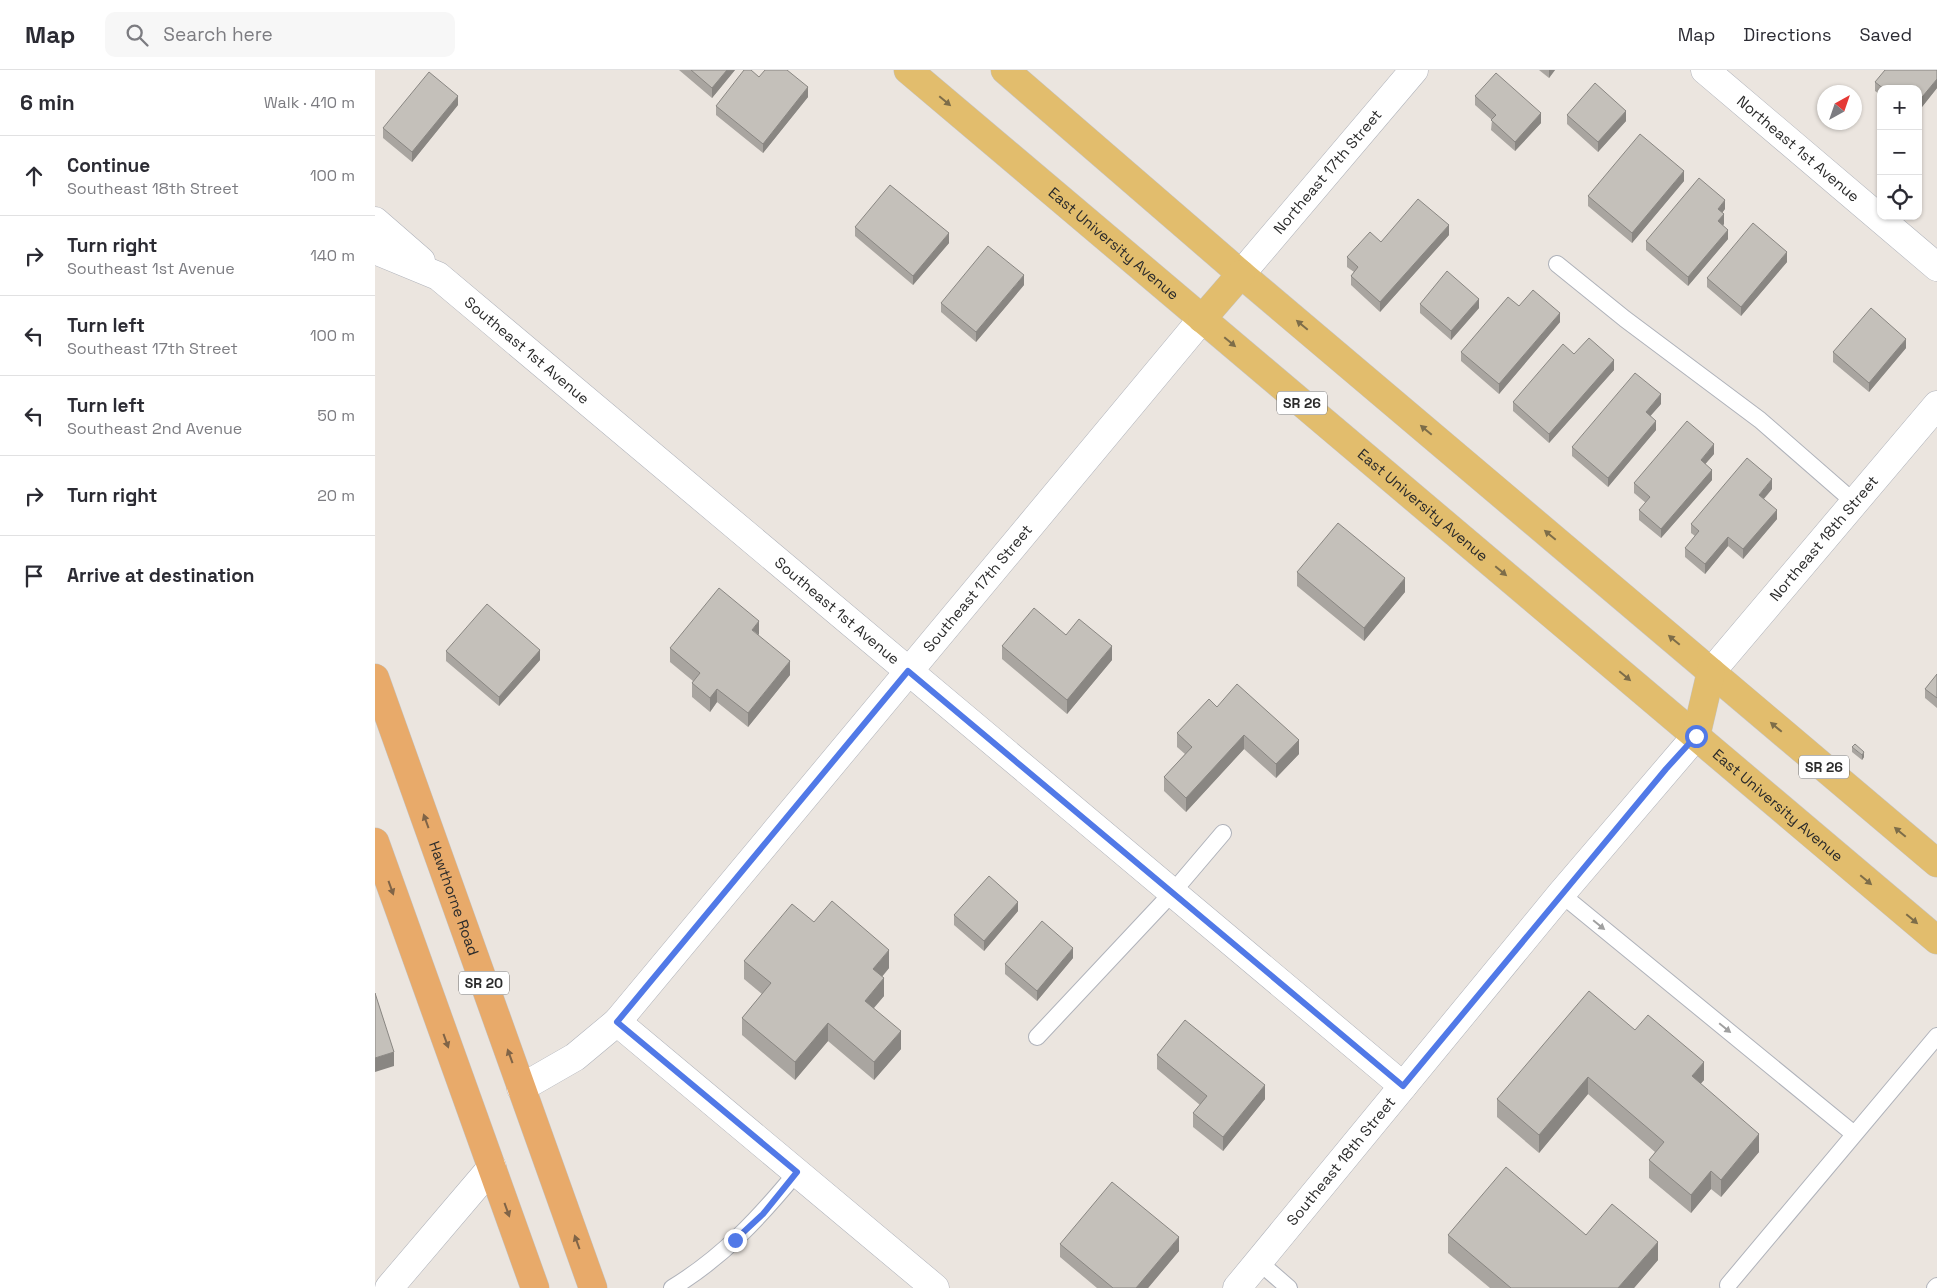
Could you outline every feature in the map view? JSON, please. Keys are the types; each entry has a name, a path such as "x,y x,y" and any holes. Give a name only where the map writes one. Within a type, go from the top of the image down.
{"highway":[{"name":"Hawthorne Road","path":"375,678 593,1288"},
{"path":"375,842 535,1288"}],"main road":[{"name":"East University Avenue","path":"908,70 1937,940"},
{"name":"SR 26","path":"1005,70 1241,274 1937,863"},
{"path":"1202,319 1241,274"},
{"path":"1696,736 1711,672"}],"street":[{"name":"Northeast 17th Street","path":"1241,274 1414,70"},
{"name":"Northeast 1st Avenue","path":"1705,70 1937,267"},
{"path":"375,221 438,276"},
{"name":"Southeast 1st Avenue","path":"375,250 438,276 1403,1086"},
{"name":"Southeast 17th Street","path":"521,1088 575,1057 617,1022 1202,319"},
{"name":"Northeast 18th Street","path":"1711,672 1937,404"},
{"name":"Southeast 18th Street","path":"1237,1288 1561,894 1696,736"},
{"path":"617,1022 935,1288"},
{"path":"389,1288 492,1167"}],"lane":[{"path":"1557,264 1625,319 1760,420 1854,502"},
{"path":"1037,1037 1172,893 1223,833"},
{"path":"1561,894 1854,1134"},
{"path":"1728,1285 1937,1036"},
{"path":"672,1288 699,1272 735,1240 763,1214 797,1172"},
{"path":"1259,1262 1289,1288"}],"building":[{"path":"691,70 727,70 712,88"},
{"path":"744,70 751,70 759,77 765,70 787,70 808,87 763,144 716,106"},
{"path":"1885,70 1937,70 1937,79 1922,97 1922,85 1879,85 1875,82"},
{"path":"429,72 458,96 412,152 383,128"},
{"path":"1496,73 1541,113 1515,142 1491,120 1496,115 1475,96"},
{"path":"1595,83 1626,111 1598,142 1567,115"},
{"path":"1640,134 1684,171 1632,233 1588,196"},
{"path":"1699,178 1725,200 1718,209 1724,214 1718,221 1728,230 1688,277 1646,241"},
{"path":"890,185 949,233 913,276 855,227"},
{"path":"1418,199 1449,225 1380,302 1351,276 1358,267 1347,257 1370,232 1381,242"},
{"path":"1753,223 1787,252 1741,307 1707,278"},
{"path":"988,246 1024,275 976,332 941,303"},
{"path":"1447,271 1479,299 1451,331 1420,304"},
{"path":"1533,290 1560,313 1499,384 1461,352 1508,297 1519,306"},
{"path":"1871,308 1906,339 1869,383 1833,352"},
{"path":"1589,338 1614,360 1549,434 1513,402 1563,344 1574,354"},
{"path":"1635,373 1661,394 1646,412 1656,421 1608,478 1572,447"},
{"path":"1687,421 1714,444 1701,460 1712,470 1661,529 1639,510 1650,497 1634,483"},
{"path":"1747,458 1772,479 1759,495 1777,510 1743,549 1728,537 1705,564 1685,548 1699,531 1691,524"},
{"path":"1338,523 1405,578 1364,628 1297,572"},
{"path":"719,588 759,621 752,630 790,661 748,713 717,689 710,698 692,683 700,673 670,648"},
{"path":"487,604 540,650 499,697 446,651"},
{"path":"1034,608 1066,635 1079,619 1112,646 1067,700 1002,646"},
{"path":"1937,674 1937,698 1925,689"},
{"path":"1237,684 1299,740 1276,764 1244,735 1186,798 1164,777 1192,747 1177,733 1209,699 1217,707"},
{"path":"1855,744 1864,752 1862,755 1852,747"},
{"path":"989,876 1018,902 984,941 954,915"},
{"path":"832,901 889,950 873,969 884,978 865,1001 901,1031 874,1062 828,1023 795,1062 742,1018 771,983 744,961 792,904 814,922"},
{"path":"1042,921 1073,948 1037,991 1005,964"},
{"path":"1589,991 1635,1030 1648,1015 1704,1062 1692,1076 1759,1134 1721,1180 1711,1171 1691,1195 1649,1160 1664,1142 1588,1077 1539,1135 1497,1099"},
{"path":"375,993 394,1052 375,1058"},
{"path":"1185,1020 1265,1085 1223,1137 1193,1113 1207,1096 1157,1055"},
{"path":"1506,1167 1586,1235 1612,1204 1658,1242 1618,1288 1511,1288 1448,1235"},
{"path":"1112,1182 1179,1237 1136,1288 1113,1288 1060,1244"}],"route":[{"path":"735,1240 763,1214 797,1172 617,1022 908,671 1403,1086 1561,894 1696,736"}]}
